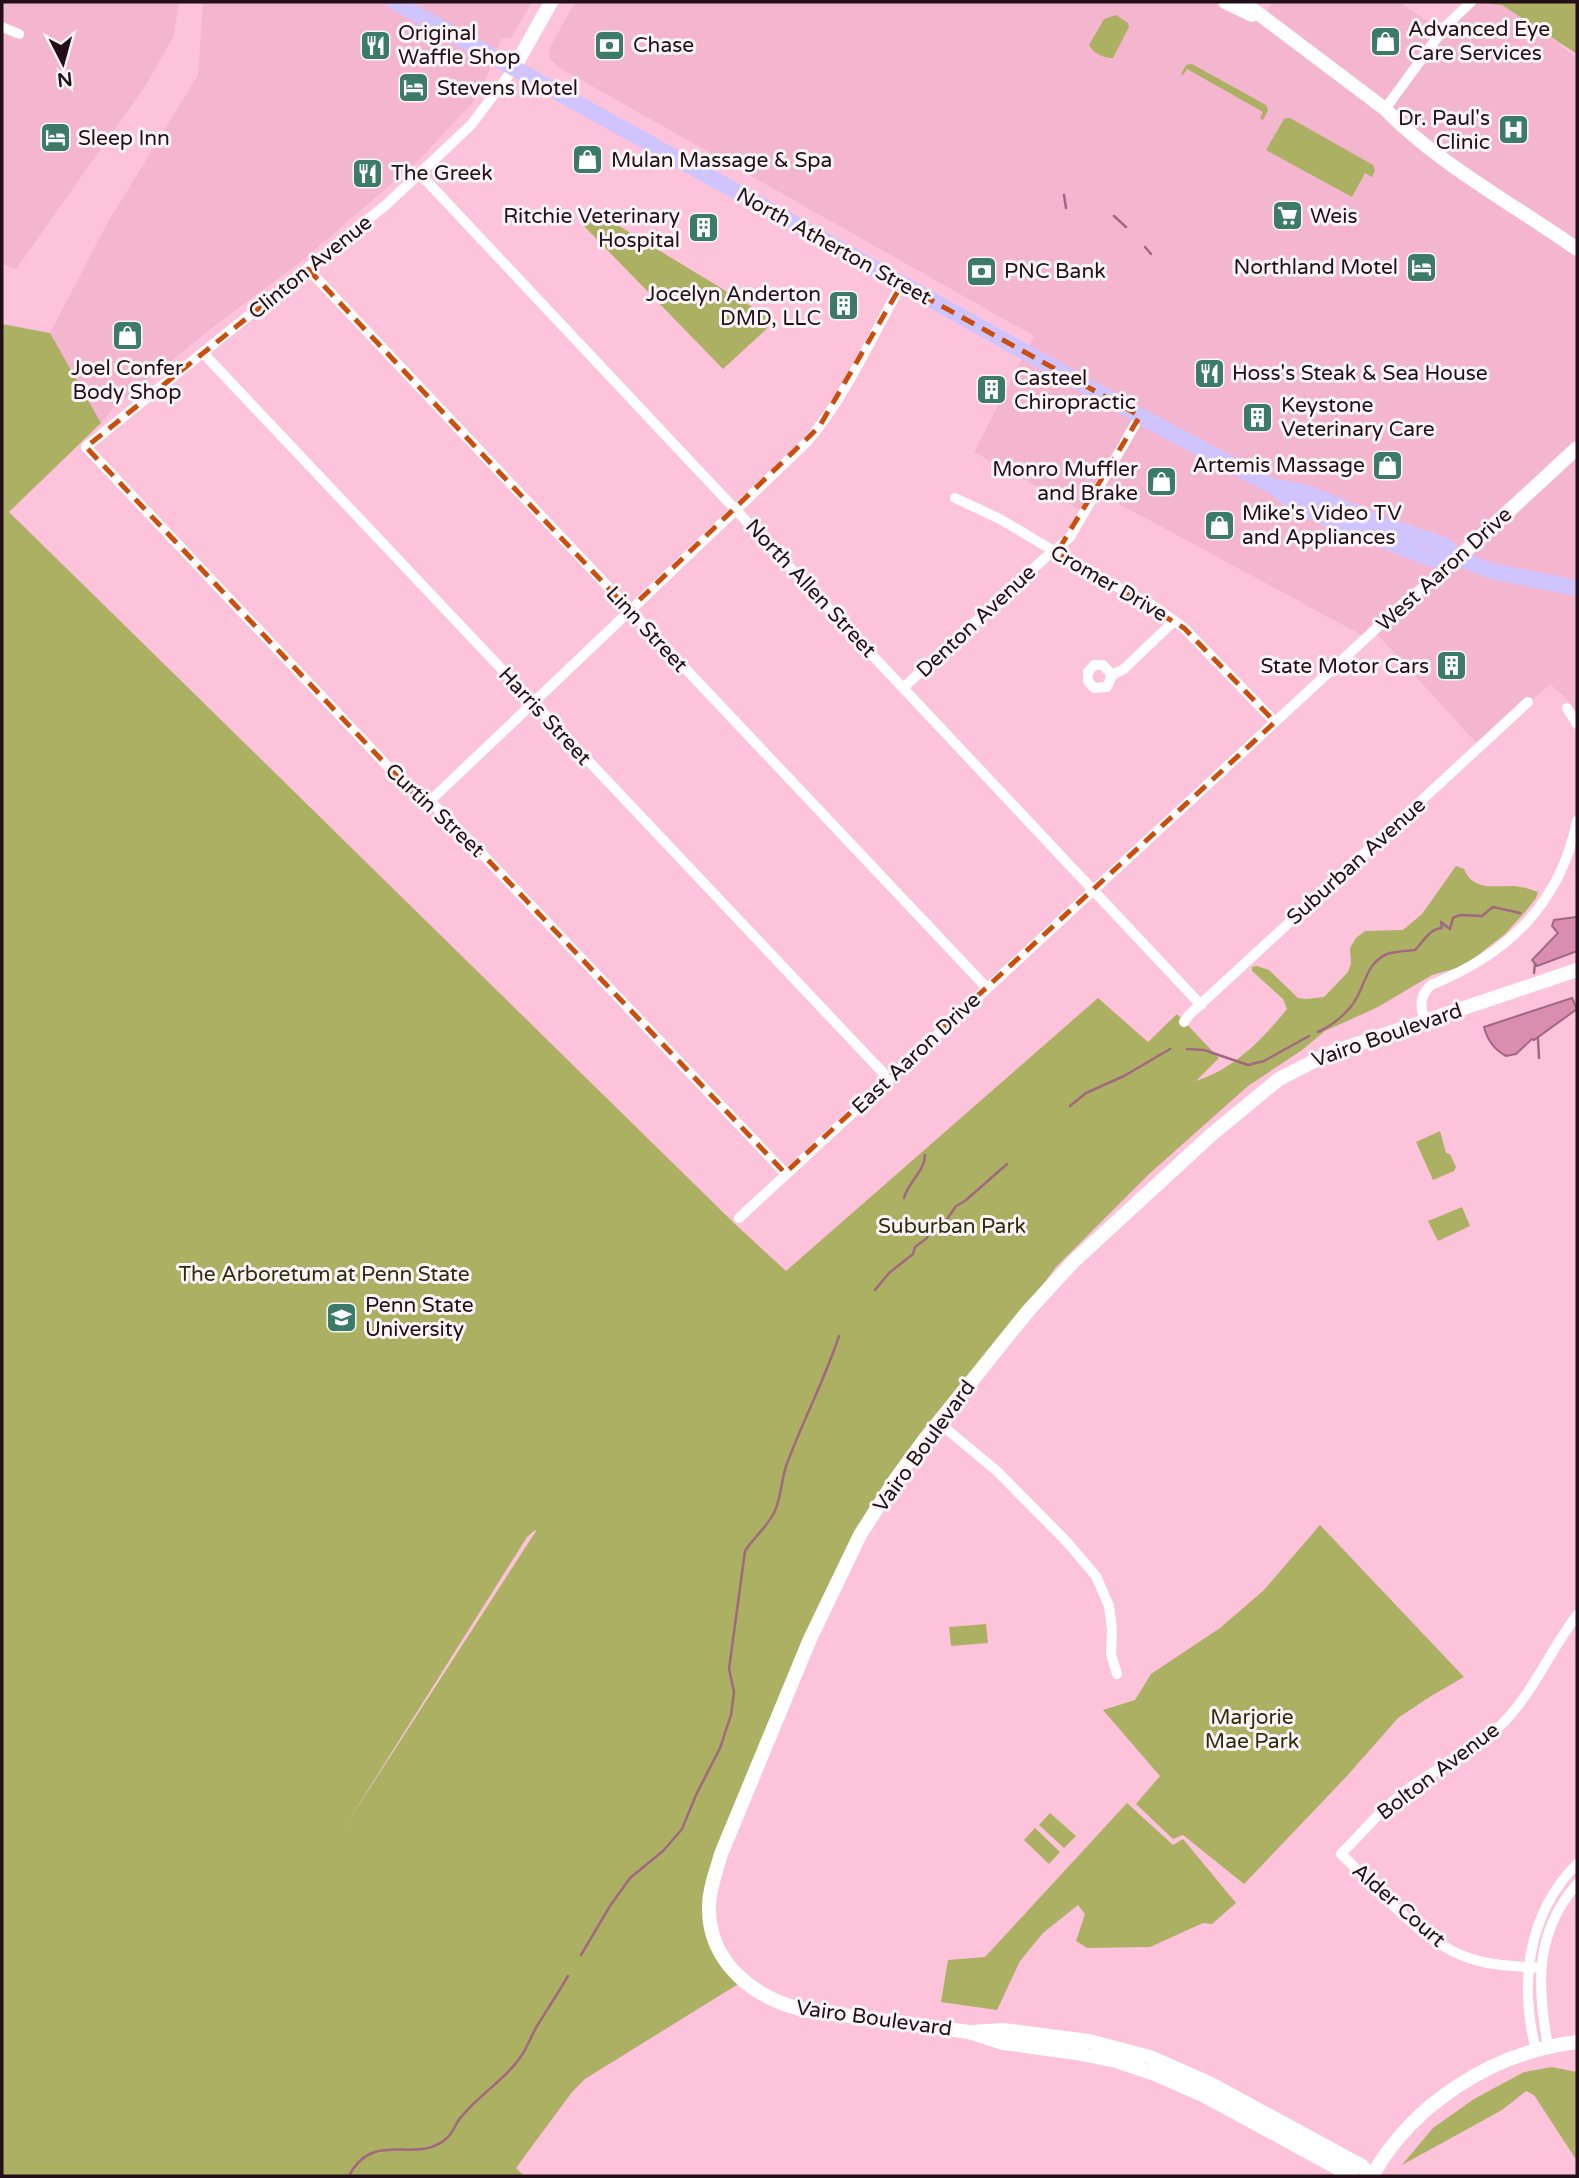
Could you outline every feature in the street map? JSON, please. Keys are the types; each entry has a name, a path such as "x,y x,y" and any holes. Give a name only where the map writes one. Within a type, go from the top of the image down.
{"main road":[{"name":"North Atherton Street","path":"396,2 1140,416 1275,487 1299,506 1375,539 1432,559 1458,558 1491,571 1577,588"}],"street":[{"path":"514,68 551,2"},
{"path":"1225,2 1267,21"},
{"path":"1243,2 1385,108 1413,122 1505,190 1538,221 1577,250"},
{"path":"1385,108 1446,27 1471,2"},
{"path":"2,27 19,34"},
{"name":"Clinton Avenue","path":"86,447 420,174 471,125 514,68"},
{"name":"North Allen Street","path":"420,174 1201,1005"},
{"name":"Linn Street","path":"308,268 987,988"},
{"path":"430,801 820,427 902,284"},
{"name":"Harris Street","path":"203,353 888,1079"},
{"name":"Denton Avenue","path":"904,687 1070,537 1140,416"},
{"name":"Curtin Street","path":"86,447 412,792 430,801 785,1173"},
{"name":"West Aaron Drive","path":"1094,890 1407,600 1458,558 1577,448"},
{"name":"Cromer Drive","path":"955,498 1000,519 1152,605 1199,643 1275,722"},
{"path":"1112,675 1124,669 1174,621"},
{"name":"Suburban Avenue","path":"1184,1022 1528,702"},
{"path":"1567,708 1577,724"},
{"path":"1425,1022 1421,1001 1431,985 1470,968 1491,955 1522,929 1537,911 1557,879 1577,821"},
{"name":"East Aaron Drive","path":"739,1218 1094,890"},
{"name":"Vairo Boulevard","path":"1352,2176 1205,2096 1155,2074 1116,2061 1003,2043 969,2032 786,2006 748,1985 727,1962 717,1945 710,1924 712,1885 721,1854 834,1586 876,1510 938,1422 1028,1311 1074,1261 1248,1103 1279,1079 1303,1065 1330,1053 1577,970"},
{"path":"938,1422 998,1472 1066,1541 1096,1576 1109,1606 1111,1654 1117,1674"},
{"name":"Bolton Avenue","path":"1341,1854 1408,1789 1479,1743 1500,1726 1535,1680 1577,1615"},
{"name":"Alder Court","path":"1341,1854 1440,1944 1480,1961 1541,1968"},
{"path":"1542,2048 1529,2022 1528,1967 1533,1937 1551,1895 1577,1864"},
{"path":"1542,2048 1539,1980 1541,1968 1558,1911 1577,1884"},
{"name":"Vairo Boulevard","path":"969,2032 1003,2030 1077,2040 1150,2057 1211,2084 1362,2165 1371,2176"},
{"path":"1371,2176 1383,2157 1433,2104 1488,2069 1542,2048 1577,2042"}],"highlighted area":[{"path":"308,269 629,610 819,427 902,284 1140,416 1057,552 1184,628 1275,722 785,1173 468,839 430,801 412,792 86,447"}],"shaded area":[{"path":"2,2 179,2 174,35 146,85 16,269 2,264"},
{"path":"203,2 532,2 511,38 501,39 482,88 473,102 420,159 302,261 222,320 115,406 101,423 50,333 108,222 198,75"},
{"path":"575,2 1248,2 1266,12 1273,2 1399,2 1442,31 1470,3 1502,5 1548,35 1577,58 1577,724 1568,700 1550,684 1480,747 1375,632 1367,638 1099,493 1086,513 974,452 1034,336 560,68 550,59 549,49"},
{"path":"1577,917 1577,951 1537,966 1532,960 1558,933 1552,926 1554,920"},
{"path":"1572,998 1577,1009 1532,1039 1516,1054 1502,1054 1485,1031 1484,1027"}],"green space":[{"path":"1470,2 1577,2 1577,54 1502,5"},
{"path":"1116,15 1128,23 1129,27 1113,58 1106,58 1096,53 1089,45 1104,19"},
{"path":"1192,64 1266,105 1268,110 1263,120 1260,118 1263,112 1187,69 1181,74 1186,65"},
{"path":"1290,118 1373,165 1375,171 1372,177 1365,173 1352,197 1266,150 1284,119"},
{"path":"601,215 775,321 723,369 584,226"},
{"name":"The Arboretum at Penn State","path":"2,324 50,333 101,423 9,512 786,1271 1098,998 1148,1042 1177,1014 1219,1058 1196,1081 1235,1061 1268,1032 1287,1009 1283,999 1252,971 1252,967 1269,970 1298,998 1324,997 1348,972 1351,963 1350,948 1356,938 1365,931 1403,930 1422,914 1456,866 1464,869 1473,881 1485,886 1515,886 1538,892 1525,912 1505,934 1473,959 1460,967 1432,975 1378,1007 1325,1031 1248,1086 1149,1174 1056,1267 944,1417 859,1538 711,1890 710,1922 743,1981 585,2079 572,2092 516,2168 524,2176 2,2176","holes":["536,1531 344,1828 527,1537"]},
{"path":"1440,1131 1446,1153 1450,1154 1456,1167 1454,1171 1433,1180 1416,1142"},
{"path":"1462,1207 1470,1226 1438,1241 1428,1221"},
{"name":"Marjorie Mae Park","path":"1320,1525 1464,1677 1398,1718 1244,1884 1183,1835 1173,1839 1136,1804 1160,1776 1103,1710 1135,1700 1151,1674 1220,1628 1264,1590"},
{"path":"986,1624 988,1643 951,1646 949,1627"},
{"path":"1127,1803 1173,1845 1183,1839 1236,1903 1212,1924 1203,1923 1150,1947 1087,1948 1076,1941 1085,1914 1078,1905 1043,1933 1020,1961 997,2010 941,2002 948,1960 985,1957"},
{"path":"1050,1813 1076,1836 1064,1848 1039,1825"},
{"path":"1035,1828 1060,1852 1049,1864 1024,1840"},
{"path":"1552,2067 1577,2072 1577,2161 1534,2095 1526,2091 1502,2110 1402,2165 1433,2128 1474,2099 1524,2072"}],"waterway":[{"path":"1064,195 1066,208"},
{"path":"1114,216 1126,227"},
{"path":"1145,247 1151,254"},
{"path":"1318,1032 1349,1009 1375,962 1390,953 1415,950 1430,933 1442,928 1441,922 1450,929 1453,918 1460,915 1482,916 1493,907 1520,913"},
{"path":"1534,973 1535,964"},
{"path":"1187,1049 1204,1050 1248,1065 1264,1061 1309,1036"},
{"path":"1538,1039 1539,1058"},
{"path":"1070,1106 1086,1093 1124,1076 1170,1049"},
{"path":"904,1198 922,1166 925,1155"},
{"path":"875,1290 889,1273 913,1254 915,1247 927,1238 933,1226 943,1225 956,1206 1007,1164"},
{"path":"581,1955 630,1878 663,1851 682,1829 720,1748 731,1715 734,1692 729,1669 745,1551 774,1513 786,1467 839,1336"},
{"path":"349,2176 359,2162 370,2154 383,2150 422,2149 435,2146 447,2138 469,2108 508,2072 522,2055 568,1976"}],"place":[{"name":"Advanced Eye Care Services","path":"1385,41"},
{"name":"Original Waffle Shop","path":"375,45"},
{"name":"Chase","path":"610,45"},
{"name":"Stevens Motel","path":"414,88"},
{"name":"Dr. Paul's Clinic","path":"1513,130"},
{"name":"Sleep Inn","path":"55,138"},
{"name":"Mulan Massage & Spa","path":"588,160"},
{"name":"The Greek","path":"368,173"},
{"name":"Weis","path":"1287,216"},
{"name":"Ritchie Veterinary Hospital","path":"703,228"},
{"name":"Northland Motel","path":"1421,267"},
{"name":"PNC Bank","path":"981,271"},
{"name":"Jocelyn Anderton DMD, LLC","path":"844,306"},
{"name":"Joel Confer Body Shop","path":"127,336"},
{"name":"Hoss's Steak & Sea House","path":"1209,373"},
{"name":"Casteel Chiropractic","path":"991,390"},
{"name":"Keystone Veterinary Care","path":"1258,417"},
{"name":"Artemis Massage","path":"1388,465"},
{"name":"Monro Muffler and Brake","path":"1161,481"},
{"name":"Mike's Video TV and Appliances","path":"1219,525"},
{"name":"State Motor Cars","path":"1452,666"},
{"name":"Penn State University","path":"342,1317"}],"park label":[{"name":"Suburban Park","path":"952,1226"}]}
